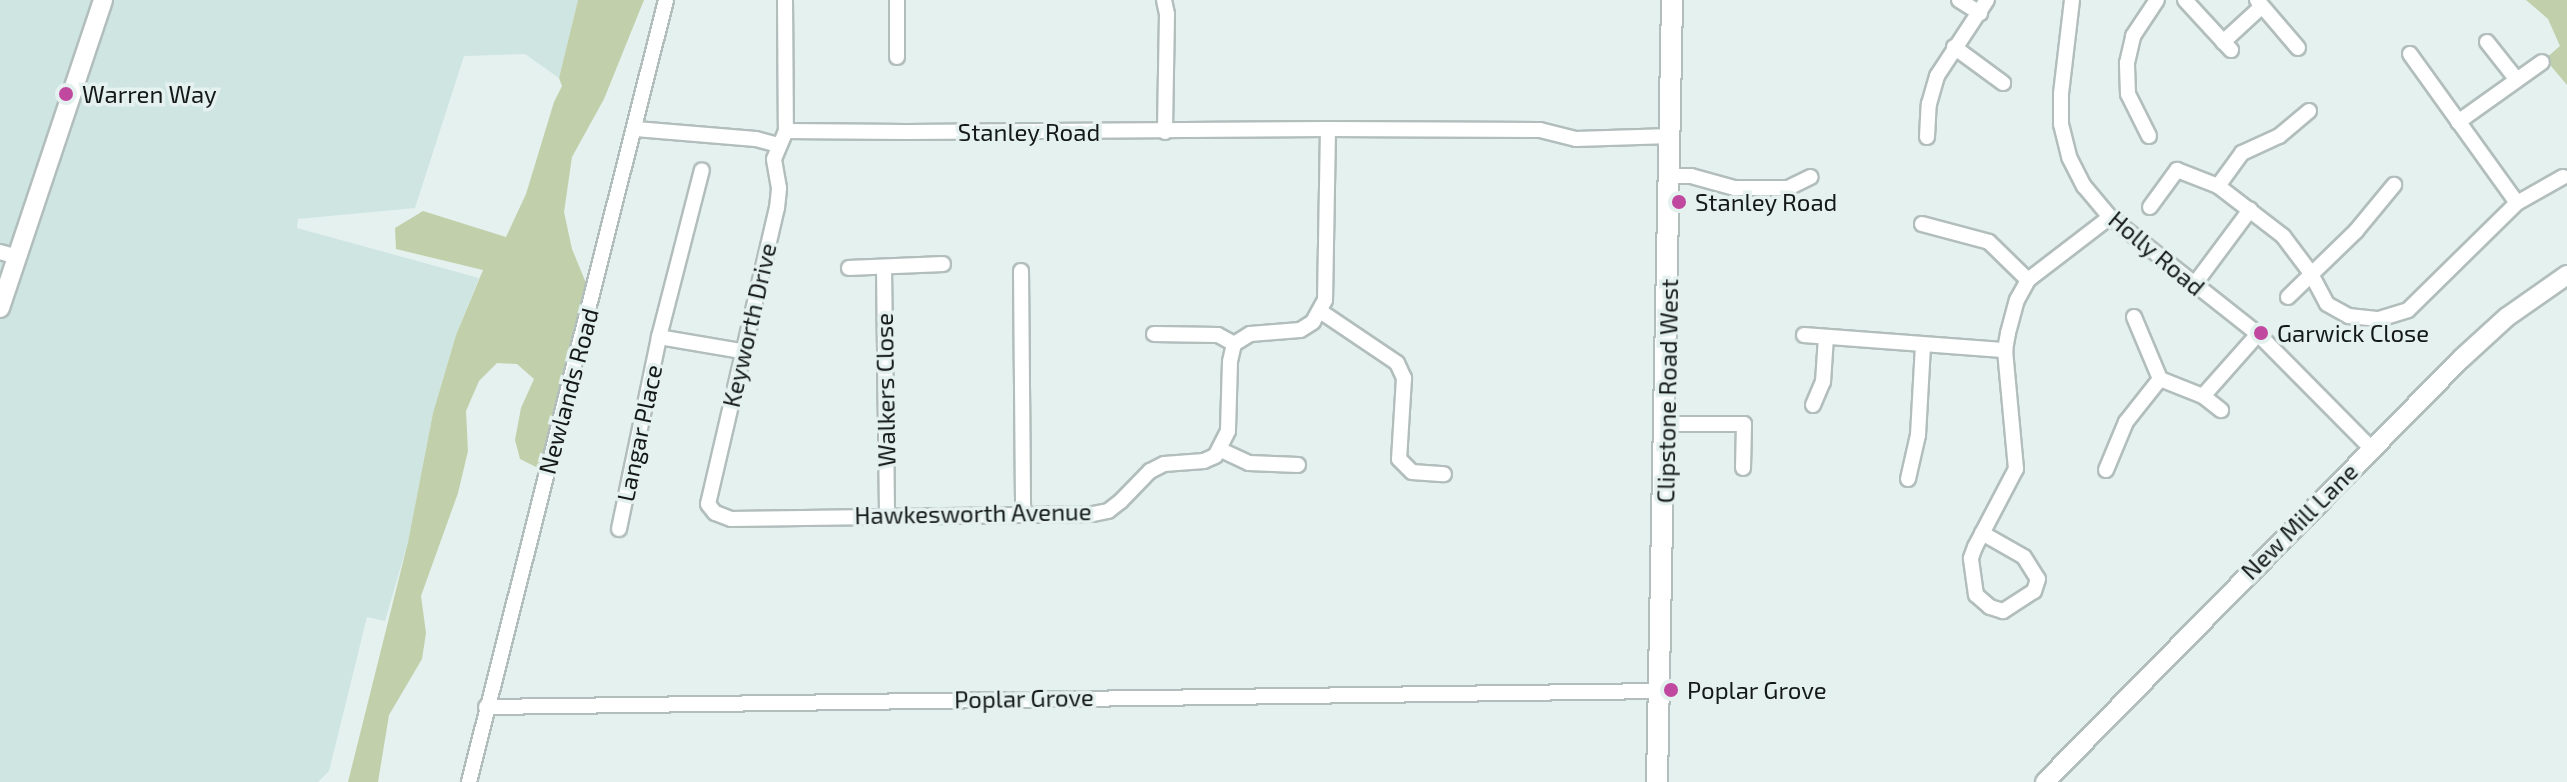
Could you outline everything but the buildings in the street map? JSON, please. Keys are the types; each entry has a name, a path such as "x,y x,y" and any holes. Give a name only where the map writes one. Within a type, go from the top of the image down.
{"main road":[{"name":"Clipstone Road West","path":"1657,782 1672,0"}],"street":[{"path":"0,308 8,254 103,0"},
{"name":"Newlands Road","path":"469,782 636,129 666,0"},
{"path":"636,129 756,139 779,145 786,131 785,0"},
{"path":"897,0 897,57"},
{"path":"1164,0 1167,14 1165,132"},
{"path":"1927,137 1929,104 1937,76 1983,7 1959,0"},
{"name":"Holly Road","path":"2072,0 2061,94 2061,124 2069,157 2079,176 2110,217 2258,334 2371,448"},
{"path":"2149,136 2128,94 2127,63 2133,36 2157,0"},
{"path":"2185,0 2227,46 2259,4 2298,48"},
{"path":"2487,42 2517,80"},
{"path":"1954,47 2003,83"},
{"path":"2410,54 2517,203"},
{"path":"2458,122 2542,62"},
{"path":"2218,186 2242,153 2279,136 2309,111"},
{"path":"1298,465 1249,463 1221,450 1228,431 1230,362 1234,344 1250,334 1300,330 1320,311 1326,288 1328,129"},
{"name":"Stanley Road","path":"786,131 1540,130 1576,139 1671,136"},
{"name":"Keyworth Drive","path":"708,504 741,351 777,208 779,188 774,159 779,145"},
{"name":"Langar Place","path":"619,529 659,337 702,170"},
{"path":"2150,207 2177,170 2218,186 2283,236 2310,272 2327,304 2349,316 2379,319 2408,310 2517,203 2563,177"},
{"path":"1671,176 1691,176 1724,187 1749,189 1788,188 1811,177"},
{"path":"2288,297 2310,272 2356,231 2394,185"},
{"path":"2194,285 2250,210"},
{"path":"1982,533 2024,557 2038,579 2034,591 2003,611 1990,607 1976,595 1971,558 1982,533 2016,469 2005,350 2017,300 2028,280 2110,217"},
{"path":"1922,224 1989,242 2028,280"},
{"path":"849,268 943,264"},
{"name":"Walkers Close","path":"884,267 887,514"},
{"path":"1021,271 1023,513"},
{"name":"New Mill Lane","path":"2045,782 2371,448 2507,317 2567,275"},
{"path":"1320,311 1397,363 1404,378 1399,459 1412,472 1444,474"},
{"path":"2134,317 2160,379 2203,396 2221,410"},
{"path":"1154,334 1218,335 1234,344"},
{"path":"2203,396 2258,334"},
{"path":"1804,335 2005,350"},
{"name":"Langar Place","path":"659,337 741,351"},
{"path":"1813,405 1823,382 1826,337"},
{"path":"1908,479 1918,435 1923,345"},
{"path":"2106,470 2126,422 2160,379"},
{"path":"1666,424 1744,424 1743,468"},
{"name":"Hawkesworth Avenue","path":"708,504 715,513 731,519 1108,511 1150,471 1180,461 1204,461 1221,450"},
{"name":"Poplar Grove","path":"486,707 1659,691"}],"shaded area":[{"path":"0,0 578,0 559,78 525,54 464,56 415,208 298,219 297,228 479,278 456,335 433,413 408,542 385,621 367,617 329,771 318,782 0,782"}],"green space":[{"path":"578,0 644,0 604,99 572,157 564,212 572,249 586,283 540,469 520,459 515,440 521,408 534,379 517,364 497,363 479,381 466,411 468,451 458,493 421,596 426,633 422,659 389,715 378,782 348,782 408,542 433,413 456,335 483,270 396,249 395,228 423,211 506,237 526,194 554,102 562,86 559,78"},
{"path":"2526,0 2567,0 2567,85 2545,59 2560,46 2548,19"}],"place":[{"name":"Warren Way","path":"66,94"},
{"name":"Stanley Road","path":"1679,202"},
{"name":"Garwick Close","path":"2261,333"},
{"name":"Poplar Grove","path":"1671,690"}]}
